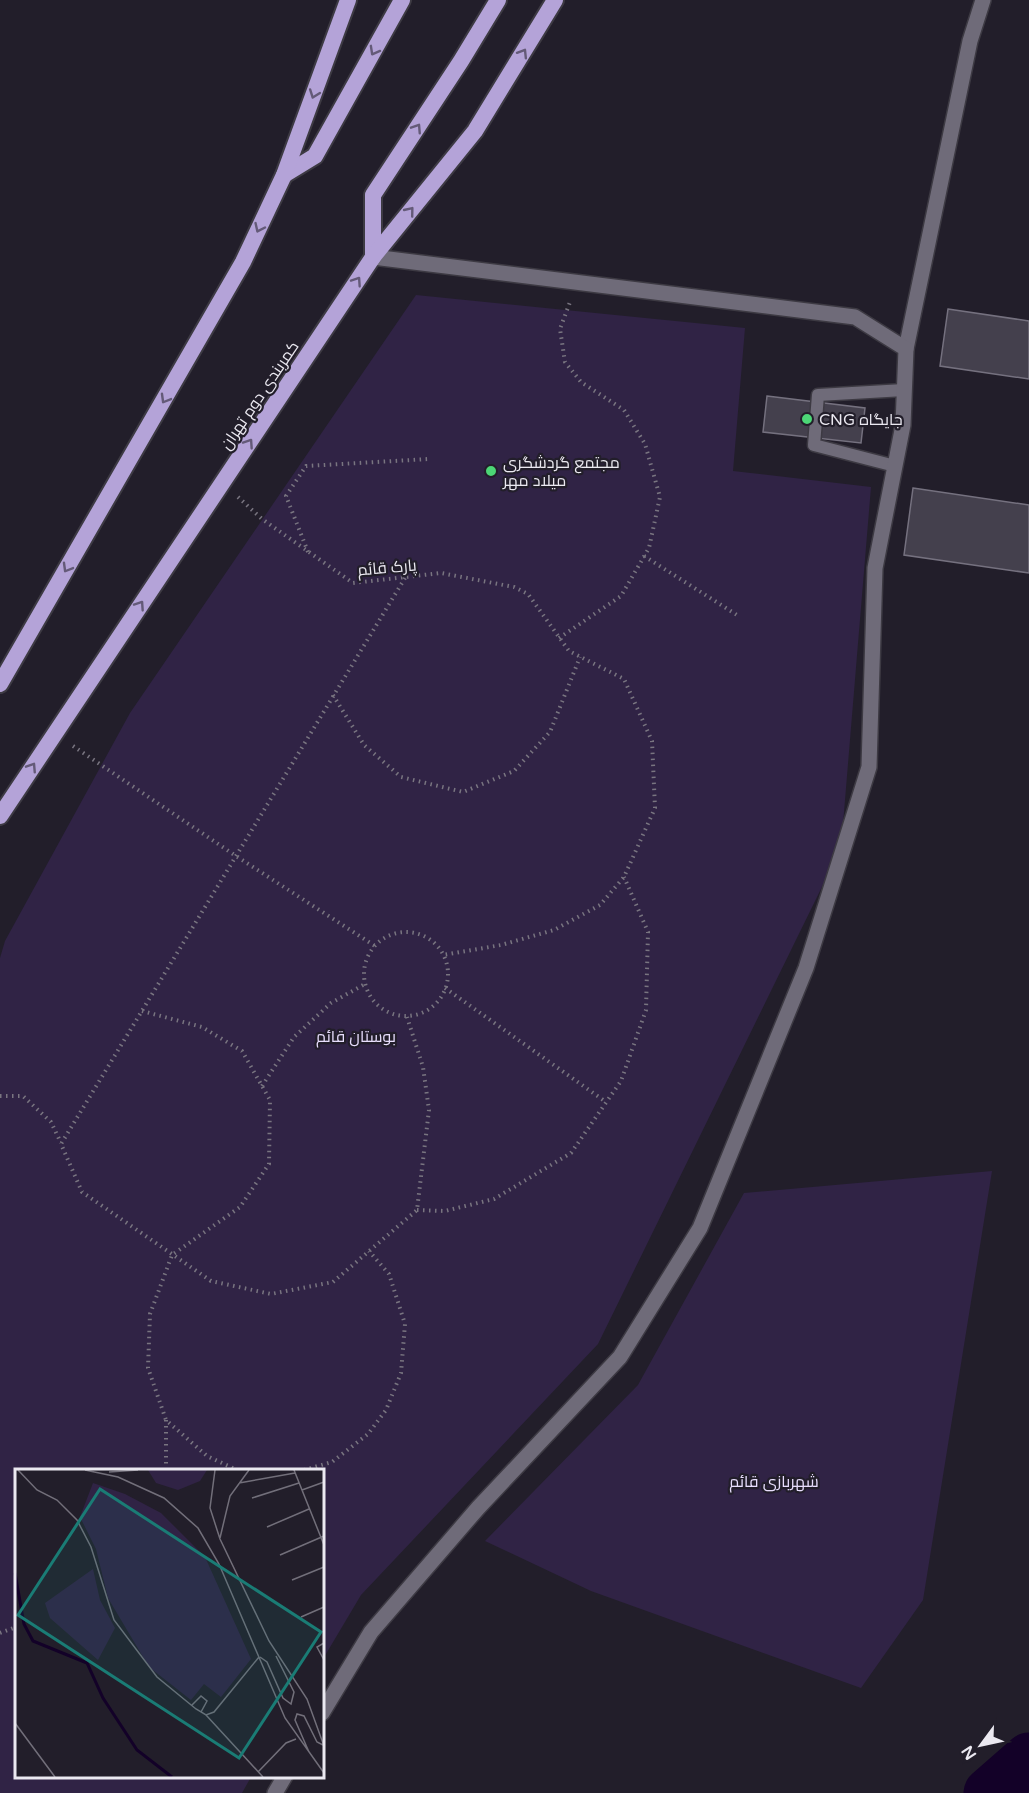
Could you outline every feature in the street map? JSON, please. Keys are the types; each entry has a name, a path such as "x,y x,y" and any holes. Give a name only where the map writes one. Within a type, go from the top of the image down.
{"highway":[{"path":"0,684 243,262 284,176 348,0"},
{"path":"284,176 315,156 402,0"},
{"path":"373,257 373,195 498,0"},
{"name":"کمربندی دوم تهران","path":"0,816 373,257 475,131 555,0"}],"street":[{"path":"324,1710 371,1632 478,1508 620,1357 700,1228 806,968 869,767 875,568 903,425 906,349 970,41 983,0"},
{"path":"373,257 855,317 906,349"},
{"path":"275,1793 284,1778"}],"lane":[{"path":"895,466 814,445 818,395 904,390"}],"path":[{"path":"443,955 501,945 554,930 600,905 624,877 655,808 652,741 624,679 569,651 559,638 621,596 649,548 660,497 645,444 624,410 581,382 565,362 560,328 577,282"},
{"path":"309,552 286,496 306,466 429,459"},
{"name":"پارک قائم","path":"222,482 262,519 352,583 441,573 514,587 528,594 559,638"},
{"path":"644,556 737,615"},
{"path":"62,1144 405,578"},
{"path":"333,695 364,746 401,777 463,792 514,771 550,732 580,657"},
{"path":"54,734 375,946"},
{"path":"0,1096 23,1096 51,1122 82,1192 211,1281 271,1294 333,1282 417,1210 445,1211 494,1199 571,1154 621,1081 646,1010 648,932 624,877"},
{"path":"398,933 411,933 425,937 435,944 443,955 448,968 443,995 434,1006 421,1014 407,1017 393,1014 380,1008 371,997 365,984 364,969 375,946 386,937 398,933"},
{"path":"262,1086 294,1037 330,1003 365,984"},
{"path":"445,988 606,1102"},
{"path":"142,1011 202,1027 242,1051 270,1100 269,1164 240,1207 172,1255 150,1314 148,1368 166,1420 166,1469"},
{"path":"407,1017 423,1067 429,1110 417,1210"},
{"path":"308,1469 332,1462 368,1434 386,1410 401,1373 405,1324 389,1274 369,1251"},
{"path":"166,1420 207,1456 235,1469"},
{"path":"0,1633 15,1628"}],"green space":[{"name":"بوستان قائم","path":"416,295 745,328 733,471 871,487 841,848 598,1344 361,1595 324,1657 324,1469 15,1469 15,1778 250,1778 242,1793 0,1793 0,958 5,941 130,713"},
{"name":"شهربازی قائم","path":"992,1171 923,1600 861,1688 591,1591 485,1541 638,1385 744,1193"}],"building":[{"path":"948,309 1029,321 1029,379 940,366"},
{"path":"767,396 865,408 861,443 763,432"},
{"path":"913,488 1029,505 1029,573 904,555"}],"waterway":[{"path":"989,1793 1029,1758"}],"place":[{"name":"CNG جایگاه","path":"807,419"},
{"name":"مجتمع گردشگری میلاد مهر","path":"491,471"}]}
